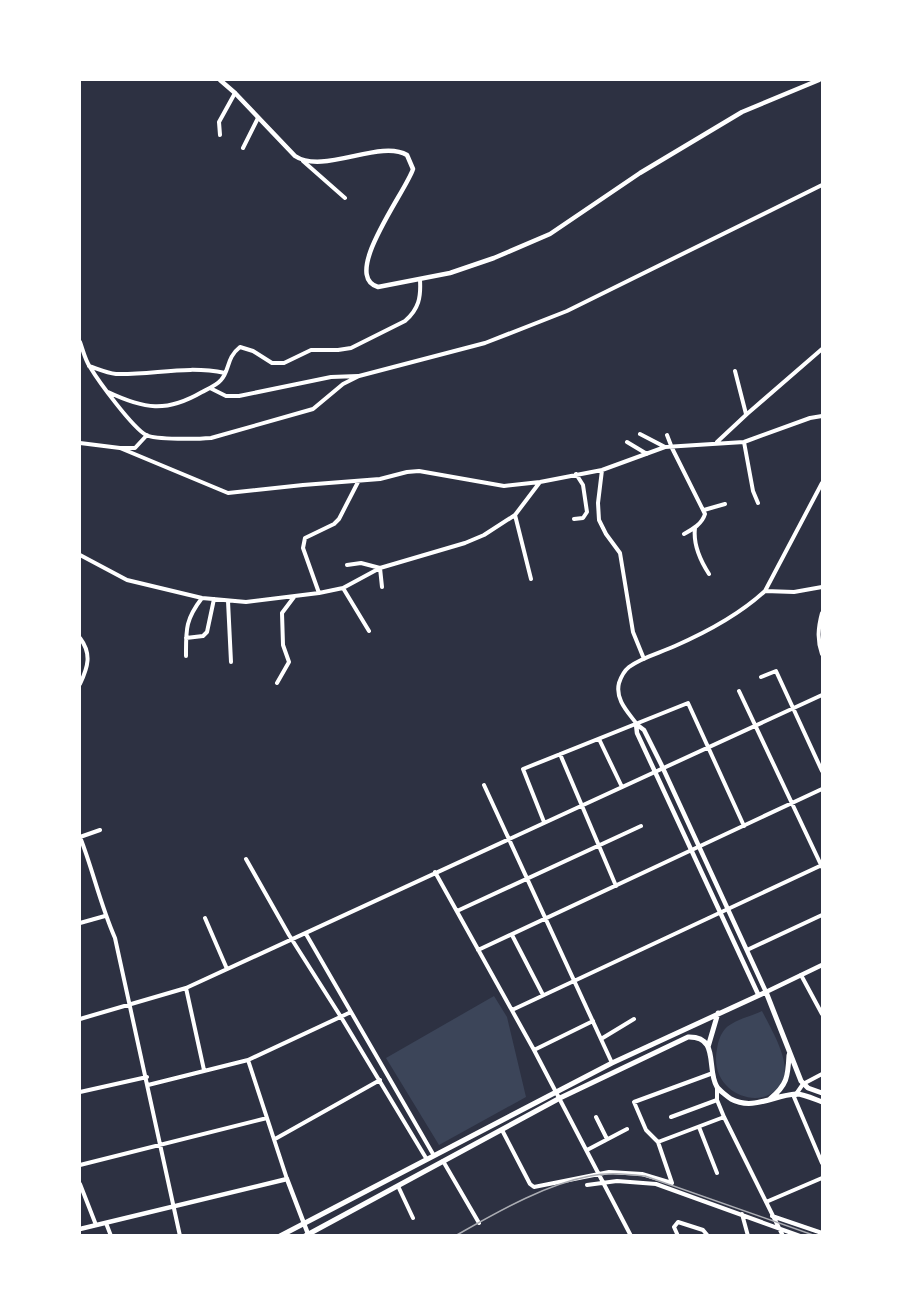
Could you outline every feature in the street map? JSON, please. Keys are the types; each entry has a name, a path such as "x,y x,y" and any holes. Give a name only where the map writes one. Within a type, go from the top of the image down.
{"main road":[{"path":"280,1236 433,1154 612,1063 758,994 766,992 806,1086 822,1093"},
{"path":"708,1047 718,1013"},
{"path":"306,1235 560,1098 688,1036 696,1036 708,1047 717,1086 731,1099 748,1103 797,1094 822,1102"},
{"path":"767,1101 785,1084 788,1074 789,1050"}],"street":[{"path":"220,80 295,156 345,198"},
{"path":"303,161 324,161 394,151 407,155 413,169 411,178 384,219 367,262 366,277 372,285 378,287 450,273 494,258 550,234 640,173 742,112 819,80"},
{"path":"220,135 219,123 235,93"},
{"path":"243,148 258,118"},
{"path":"80,342 89,366 107,391 125,414 147,435 194,440 211,438 313,409 343,384 359,376 485,343 567,311 822,185"},
{"path":"107,391 137,404 170,406 184,402 221,380 229,360 240,347 278,364 310,350 351,348 405,321 413,314 419,300 420,280"},
{"path":"717,443 747,414 822,350"},
{"path":"89,366 115,374 186,369 204,369 225,373"},
{"path":"735,371 747,414"},
{"path":"210,388 226,396 239,396 331,377 359,376"},
{"path":"639,434 665,447 672,448 744,442 810,418 822,416"},
{"path":"80,443 135,448 147,435"},
{"path":"667,435 705,512 704,519 684,534"},
{"path":"627,442 648,454"},
{"path":"744,442 753,491 758,503"},
{"path":"120,448 228,493 380,480 418,471 504,486 540,482 602,470 665,447"},
{"path":"602,470 598,503 599,520 620,553 633,632 644,659"},
{"path":"574,519 583,518 587,512 583,485 576,474"},
{"path":"319,593 303,548 305,538 334,524 339,519 358,482"},
{"path":"80,555 127,580 202,598 246,602 319,593 343,588 380,568 465,543 494,529 515,514 540,482"},
{"path":"822,483 765,591 721,624 630,666 624,672 618,685 619,700 636,724 644,730 766,992 822,965"},
{"path":"705,512 725,504"},
{"path":"515,514 531,579"},
{"path":"695,528 694,538 701,560 709,574"},
{"path":"347,565 362,563 380,568"},
{"path":"380,568 382,587"},
{"path":"765,591 794,592 822,587"},
{"path":"343,588 369,632"},
{"path":"276,683 289,662 283,645 282,613 294,596"},
{"path":"186,656 190,614 202,598"},
{"path":"186,638 203,636 207,632 214,599"},
{"path":"228,601 231,662"},
{"path":"822,613 818,626 822,654"},
{"path":"80,638 86,647 88,657 87,668 80,684"},
{"path":"761,677 776,671 822,771"},
{"path":"512,1010 822,866 739,691"},
{"path":"80,1019 186,988 822,695"},
{"path":"544,822 523,769 688,703 744,826"},
{"path":"636,724 637,734 758,994"},
{"path":"599,739 622,787"},
{"path":"560,754 616,886"},
{"path":"484,785 612,1063"},
{"path":"478,951 822,789"},
{"path":"457,911 641,826"},
{"path":"100,830 80,837 92,868 105,916 115,938 180,1236"},
{"path":"246,859 291,940 341,1017 426,1158"},
{"path":"435,872 560,1098 631,1236"},
{"path":"747,950 822,915"},
{"path":"80,923 105,916"},
{"path":"205,918 227,969"},
{"path":"306,934 433,1154"},
{"path":"512,935 543,995"},
{"path":"801,975 822,1014"},
{"path":"186,988 204,1070"},
{"path":"148,1085 248,1060 351,1012"},
{"path":"601,1039 634,1019"},
{"path":"534,1050 593,1021"},
{"path":"248,1060 306,1235"},
{"path":"502,1130 530,1184 534,1187 598,1173 626,1172 672,1183 658,1142 646,1130 634,1102 667,1088 714,1073"},
{"path":"822,1074 797,1094 794,1100 822,1163"},
{"path":"80,1092 147,1077"},
{"path":"275,1138 380,1080"},
{"path":"717,1086 717,1100 724,1117 783,1236"},
{"path":"671,1117 717,1100"},
{"path":"596,1117 607,1139"},
{"path":"658,1142 724,1117"},
{"path":"80,1165 267,1118"},
{"path":"699,1127 717,1173"},
{"path":"587,1150 627,1129"},
{"path":"443,1161 479,1223"},
{"path":"766,1202 822,1178"},
{"path":"80,1229 287,1179"},
{"path":"587,1185 617,1181 656,1184 800,1236"},
{"path":"80,1184 96,1225"},
{"path":"398,1186 414,1218"},
{"path":"742,1214 748,1236"},
{"path":"772,1216 822,1233"},
{"path":"678,1236 674,1227 678,1222 704,1230 708,1236"},
{"path":"106,1223 111,1236"}],"shaded area":[{"path":"494,996 507,1017 526,1097 439,1145 386,1058"},
{"path":"762,1011 778,1043 785,1069 778,1088 767,1096 755,1098 743,1096 731,1090 722,1080 717,1066 717,1049 721,1036 728,1026"}],"railway":[{"path":"455,1236 537,1193 572,1180 610,1174 645,1176 816,1236"}]}
